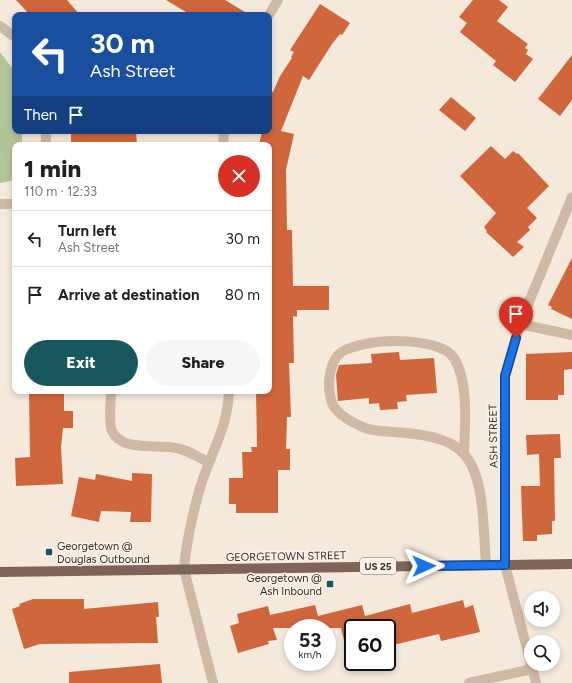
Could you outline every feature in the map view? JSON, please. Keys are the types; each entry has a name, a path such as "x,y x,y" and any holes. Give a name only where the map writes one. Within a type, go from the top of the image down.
{"main road":[{"name":"GEORGETOWN STREET","path":"0,572 572,564"}],"street":[{"path":"271,12 278,0"},
{"path":"0,26 12,35"},
{"name":"ASH STREET","path":"524,638 505,565 505,376 520,324 572,197"},
{"path":"0,204 12,204"},
{"path":"520,324 572,335"},
{"path":"464,453 439,439 415,434 371,430 343,415 334,407 330,394 329,378 332,365 338,355 350,347 368,343 414,341 433,345 448,352 454,358 459,369 463,390 464,453 476,476 479,491 486,565"},
{"path":"111,394 112,430 115,437 121,441 133,445 176,448 195,455 210,463"},
{"path":"213,683 184,569 185,552 204,478 221,437 229,406 229,394"},
{"path":"469,683 524,671"},
{"name":"ASH STREET","path":"533,671 536,683"}],"green space":[{"path":"0,52 12,68 12,134 22,134 22,142 12,142 12,181 0,183"}],"building":[{"path":"16,0 67,0 77,12 27,12"},
{"path":"166,0 225,0 245,12 186,12"},
{"path":"473,0 499,0 508,7 497,21 528,44 525,48 528,50 526,54 533,59 515,82 493,65 496,61 460,32 467,23 459,17"},
{"path":"320,4 350,23 342,35 340,34 332,44 309,80 303,76 281,131 294,134 286,170 287,230 292,230 293,286 329,286 329,310 297,310 297,317 293,316 294,363 289,363 291,417 287,417 286,449 290,449 290,470 278,470 278,513 236,513 236,504 229,504 229,478 243,478 242,452 252,452 251,447 257,447 256,394 272,394 272,142 260,142 261,134 272,134 272,92 292,58 291,57 294,52 290,50"},
{"path":"572,55 572,100 560,116 538,99"},
{"path":"451,97 476,118 465,131 439,110"},
{"path":"71,134 136,134 137,142 71,142"},
{"path":"491,146 505,159 513,151 517,154 518,153 549,186 527,208 537,218 528,227 530,230 517,242 524,247 513,257 486,232 487,231 484,227 496,213 460,176"},
{"path":"572,258 572,319 551,309 552,307 548,305"},
{"path":"399,352 400,360 434,358 437,393 406,395 407,401 397,402 398,409 380,410 379,403 369,404 369,398 338,401 336,375 339,365 372,363 371,354"},
{"path":"572,352 572,369 564,370 564,395 558,395 558,400 526,400 526,354"},
{"path":"29,394 64,394 64,411 73,411 73,428 63,428 61,447 63,484 16,486 15,458 30,457"},
{"path":"560,434 561,458 554,458 555,521 552,521 552,534 537,535 537,541 523,541 521,486 540,486 539,454 527,455 526,435"},
{"path":"132,473 152,474 151,522 130,522 131,512 101,511 99,522 71,516 79,477 95,480 96,474 132,481"},
{"path":"33,599 84,599 84,609 158,602 159,617 156,617 158,643 40,644 24,649 12,609 20,606 19,604"},
{"path":"463,600 465,608 473,605 480,632 441,641 439,634 396,644 396,619 344,619 344,640 341,628 336,628 336,619 284,619 284,628 273,628 277,640 268,641 269,644 238,653 230,626 239,623 237,614 268,606 270,615 315,605 318,616 362,605 365,616 410,604 412,613"},
{"path":"160,664 162,683 69,683 69,672"}],"place":[{"name":"Georgetown @ Douglas Outbound","path":"49,552"},
{"name":"Georgetown @ Ash Inbound","path":"330,584"}],"route":[{"path":"424,566 505,565 505,376 516,338"}]}
